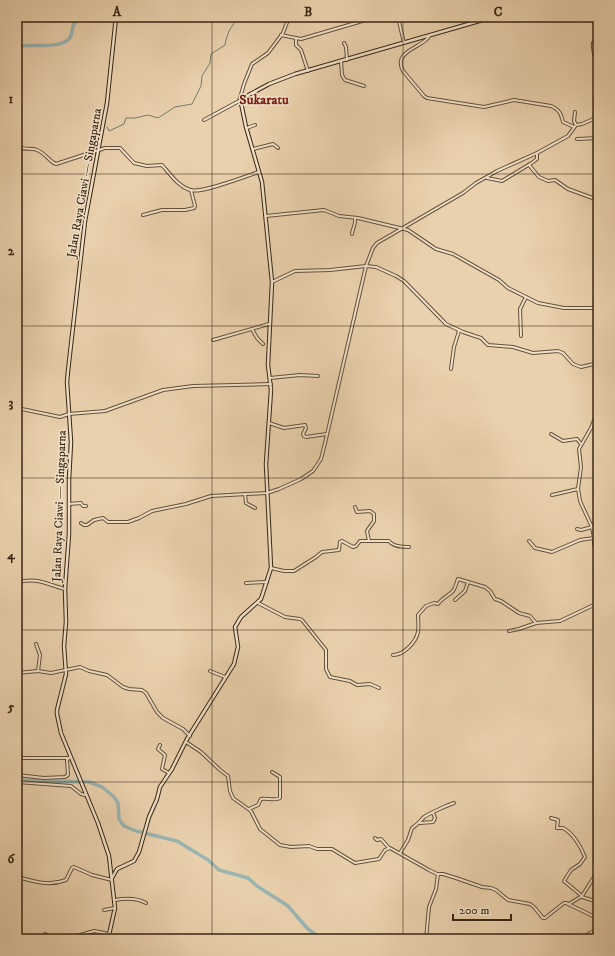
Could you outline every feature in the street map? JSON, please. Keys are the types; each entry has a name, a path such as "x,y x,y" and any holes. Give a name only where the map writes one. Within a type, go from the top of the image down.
{"street":[{"name":"Jalan Raya Ciawi — Singaparna","path":"108,939 115,908 115,900 107,849 79,777 69,758 61,733 57,712 66,678 64,651 66,622 65,589 69,534 71,442 67,382 85,221 107,103 116,17"},
{"path":"17,877 45,884 56,883 66,880 74,867 92,875 112,879 117,869 134,861 139,852 149,817 157,799 160,787 170,773 186,742 234,664 238,651 235,627 242,617 258,603 263,595 271,568 266,464 271,384 268,365 272,282 262,182 246,128 240,100 244,84 253,63 268,53 281,35 289,17"},
{"path":"281,35 301,39 376,17"},
{"path":"398,17 404,43"},
{"path":"478,17 479,21"},
{"path":"204,120 281,79 493,17"},
{"path":"594,17 598,22"},
{"path":"430,35 427,40 408,51 401,62 403,71 427,98 484,107 514,100 551,106 560,112 563,122 575,126 598,117"},
{"path":"296,38 296,44 301,50 308,71"},
{"path":"598,38 594,40 593,44 598,69"},
{"path":"344,43 346,47 347,60"},
{"path":"341,61 342,76 345,80 364,86"},
{"path":"81,523 84,526 94,520 103,518 108,522 128,522 152,511 186,504 211,496 267,493 301,479 313,471 320,459 327,434 366,266 373,248 377,243 463,193 476,183 568,136 575,126 575,112"},
{"path":"246,128 255,125"},
{"path":"577,139 590,137 598,138"},
{"path":"17,143 22,149 34,149 39,151 56,164 107,147 120,148 134,163 147,166 161,164 177,181 191,190 209,188 259,172"},
{"path":"253,149 273,144 278,148"},
{"path":"487,178 502,181 536,160 537,153"},
{"path":"530,164 530,167 539,176 548,181 555,180 568,189 598,200"},
{"path":"143,215 162,210 185,210 193,208 195,206 191,190"},
{"path":"266,216 320,210 332,212 339,216 355,217 401,229 413,233 426,244 436,249 453,254 499,280 508,288 538,303 564,308 598,308"},
{"path":"352,234 355,226 355,217"},
{"path":"272,282 295,271 330,270 366,266 376,267 404,281 446,324 459,331 481,338 490,346 513,348 533,353 558,351 563,353 570,362 577,366 584,367 598,363"},
{"path":"521,336 520,309 526,297"},
{"path":"213,340 269,324"},
{"path":"252,329 257,338 263,344"},
{"path":"451,369 454,347 459,331"},
{"path":"270,378 300,375 318,376"},
{"path":"17,408 59,417 69,414 105,411 163,390 192,386 271,384"},
{"path":"598,410 594,423 579,449 580,467 578,489 580,501 592,527 594,545 598,554"},
{"path":"268,423 284,428 305,425 306,428 303,434 306,437 327,434"},
{"path":"594,423 598,424"},
{"path":"552,434 562,441 577,439 581,444"},
{"path":"552,495 578,489"},
{"path":"245,494 246,503 255,508"},
{"path":"69,504 81,503 83,506 86,506"},
{"path":"355,507 358,512 370,511 374,514 374,521 367,531 370,541"},
{"path":"577,529 581,530 592,527 598,528"},
{"path":"529,541 535,548 552,552 580,540 594,538"},
{"path":"271,568 284,571 294,571 322,552 339,550 340,542 342,541 353,547 360,542 388,541 394,545 409,548"},
{"path":"393,655 397,655 413,642 418,631 418,615 426,606 432,603 438,604 446,598 456,587 458,579 485,587 490,591 495,599 520,613 530,616 536,623"},
{"path":"17,583 37,581 65,589"},
{"path":"246,583 267,582"},
{"path":"455,600 465,591 468,582"},
{"path":"509,631 536,623 560,621 598,602"},
{"path":"258,603 284,617 302,620 326,650 326,669 330,676 350,681 357,685 370,684 379,688"},
{"path":"36,644 40,655 38,671"},
{"path":"17,673 38,671 52,673 80,667 89,671 107,675 123,687 145,692 157,712 163,718 183,729 190,736"},
{"path":"210,671 225,678"},
{"path":"186,742 201,752 228,776 232,796 253,814 260,829 282,846 308,846 317,849 332,849 355,863 379,859 385,850 389,848"},
{"path":"160,745 158,749 165,756 161,768 170,773"},
{"path":"17,758 69,758 68,775 65,777 44,778 17,775"},
{"path":"249,810 258,805 261,799 280,798 280,778 272,772"},
{"path":"17,782 71,786 81,794 85,793"},
{"path":"400,854 408,840 410,829 420,823 426,816 446,805 454,803"},
{"path":"420,823 433,822 435,818 433,813"},
{"path":"551,818 558,820 557,828 563,828 570,834 585,856 581,863 571,870 564,881 582,896 598,902"},
{"path":"375,838 377,840 381,839 389,848 422,868 482,887 491,888 496,890 508,900 530,904 543,918 564,903 593,916 598,923"},
{"path":"426,939 429,907 436,889 438,874"},
{"path":"569,904 582,896 594,877"},
{"path":"115,900 132,899 146,903"},
{"path":"104,910 115,908"},
{"path":"67,939 96,930 109,934"},
{"path":"586,939 590,933 598,930"},
{"path":"45,934 55,939"},
{"path":"83,939 86,937 89,939"}],"waterway":[{"path":"17,46 44,46 65,42 69,39 72,34 74,24 80,17"},
{"path":"107,127 109,131 124,124 126,118 135,118 148,115 158,118 175,107 192,104 201,86 202,76 210,63 211,54 225,45 230,30 239,17"},
{"path":"17,780 89,782 102,787 113,796 118,803 119,819 124,826 136,831 177,841 208,860 219,870 248,878 257,886 288,906 307,928 321,939"}],"district":[{"name":"Sukaratu","path":"264,99"}]}
